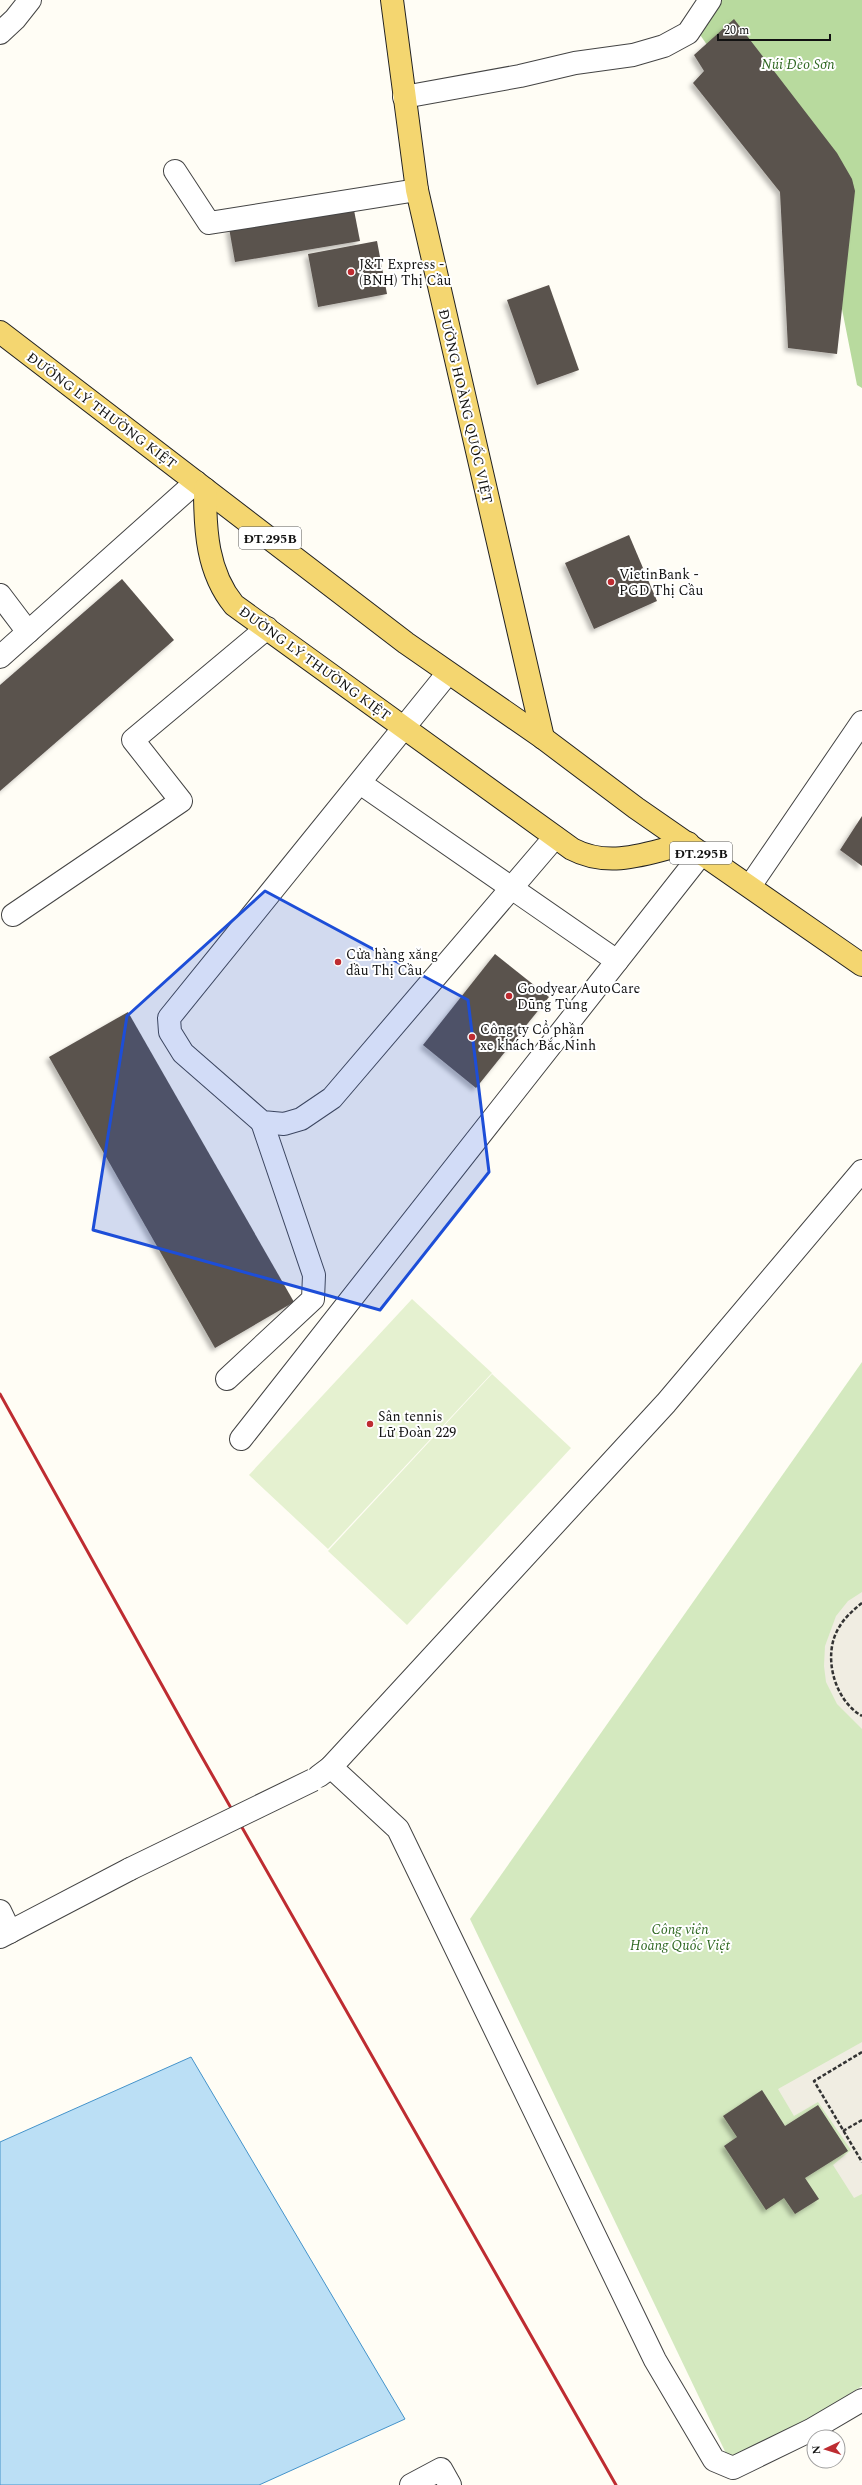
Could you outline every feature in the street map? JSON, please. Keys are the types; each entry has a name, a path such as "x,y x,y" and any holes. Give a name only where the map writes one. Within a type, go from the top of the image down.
{"main road":[{"name":"ĐƯỜNG HOÀNG QUỐC VIỆT","path":"392,0 417,190 543,738"},
{"name":"ĐƯỜNG LÝ THƯỜNG KIỆT","path":"0,332 448,673 543,738"},
{"name":"ĐƯỜNG LÝ THƯỜNG KIỆT","path":"200,485 208,547 221,589 234,605 555,837"},
{"name":"ĐT.295B","path":"543,738 636,808 862,965"},
{"name":"ĐT.295B","path":"555,837 588,858 605,860 695,848"}],"street":[{"path":"0,32 15,19 30,0"},
{"path":"404,97 520,76 575,63 633,56 658,48 688,34 710,0"},
{"path":"175,170 210,223 417,190"},
{"path":"0,657 200,485"},
{"path":"0,595 28,632"},
{"path":"13,915 181,801 133,740 267,628"},
{"path":"227,1379 313,1299 314,1275 262,1122 183,1054 170,1032 169,1018 448,673"},
{"path":"750,886 862,722"},
{"path":"360,783 618,961"},
{"path":"262,1122 284,1124 301,1120 332,1098 555,837"},
{"path":"241,1439 618,961 695,848"},
{"path":"0,1911 5,1934 130,1870 313,1780 331,1767 666,1403 862,1171"},
{"path":"331,1767 398,1829 656,2360 714,2460 733,2468 811,2430 862,2400"},
{"path":"411,2485 441,2469 450,2485"}],"path":[{"path":"862,1604 849,1613 836,1632 831,1654 833,1678 844,1699 862,1716"},
{"path":"862,2052 814,2080 862,2162"},
{"path":"843,2130 862,2120"}],"highlighted area":[{"path":"265,891 468,1000 489,1172 380,1310 93,1230 127,1016"}],"green space":[{"name":"Núi Đèo Sơn","path":"711,0 862,0 862,388 857,385 823,213 694,26"},
{"name":"Sân tennis Lữ Đoàn 229","path":"412,1299 492,1373 328,1549 249,1475"},
{"name":"Công viên Hoàng Quốc Việt","path":"862,1362 862,2386 733,2468 470,1919"},
{"name":"Sân tennis Lữ Đoàn 229","path":"492,1374 571,1448 407,1625 328,1551"}],"shaded area":[{"path":"862,1592 862,1729 837,1704 826,1682 824,1666 825,1646 836,1616 848,1601"},
{"path":"862,2042 862,2194 854,2198 833,2165 851,2150 818,2102 794,2116 778,2089"}],"water":[{"path":"191,2057 405,2419 259,2485 0,2485 0,2142"}],"building":[{"path":"734,19 837,153 852,179 855,191 837,354 788,348 780,192 693,83 704,71 694,55"},
{"path":"353,205 360,241 235,262 229,228"},
{"path":"377,241 387,294 318,307 308,254"},
{"path":"549,285 579,370 537,385 507,300"},
{"name":"VietinBank - PGD Thị Cầu","path":"629,535 657,601 594,629 565,563"},
{"path":"122,579 174,640 0,791 0,685"},
{"path":"862,816 862,866 840,850"},
{"path":"495,954 549,997 476,1088 423,1045"},
{"path":"128,1012 294,1302 215,1348 49,1057"},
{"path":"762,2090 785,2126 818,2105 848,2151 805,2178 819,2199 795,2214 784,2198 766,2210 724,2146 737,2137 723,2116"}],"railway":[{"path":"0,1394 198,1750 616,2485"}],"place":[{"name":"J&T Express - (BNH) Thị Cầu","path":"351,272"},
{"name":"VietinBank - PGD Thị Cầu","path":"611,582"},
{"name":"Cửa hàng xăng dầu Thị Cầu","path":"338,962"},
{"name":"Goodyear AutoCare Dũng Tùng","path":"509,996"},
{"name":"Công ty Cổ phần xe khách Bắc Ninh","path":"472,1037"},
{"name":"Sân tennis Lữ Đoàn 229","path":"370,1424"}]}
